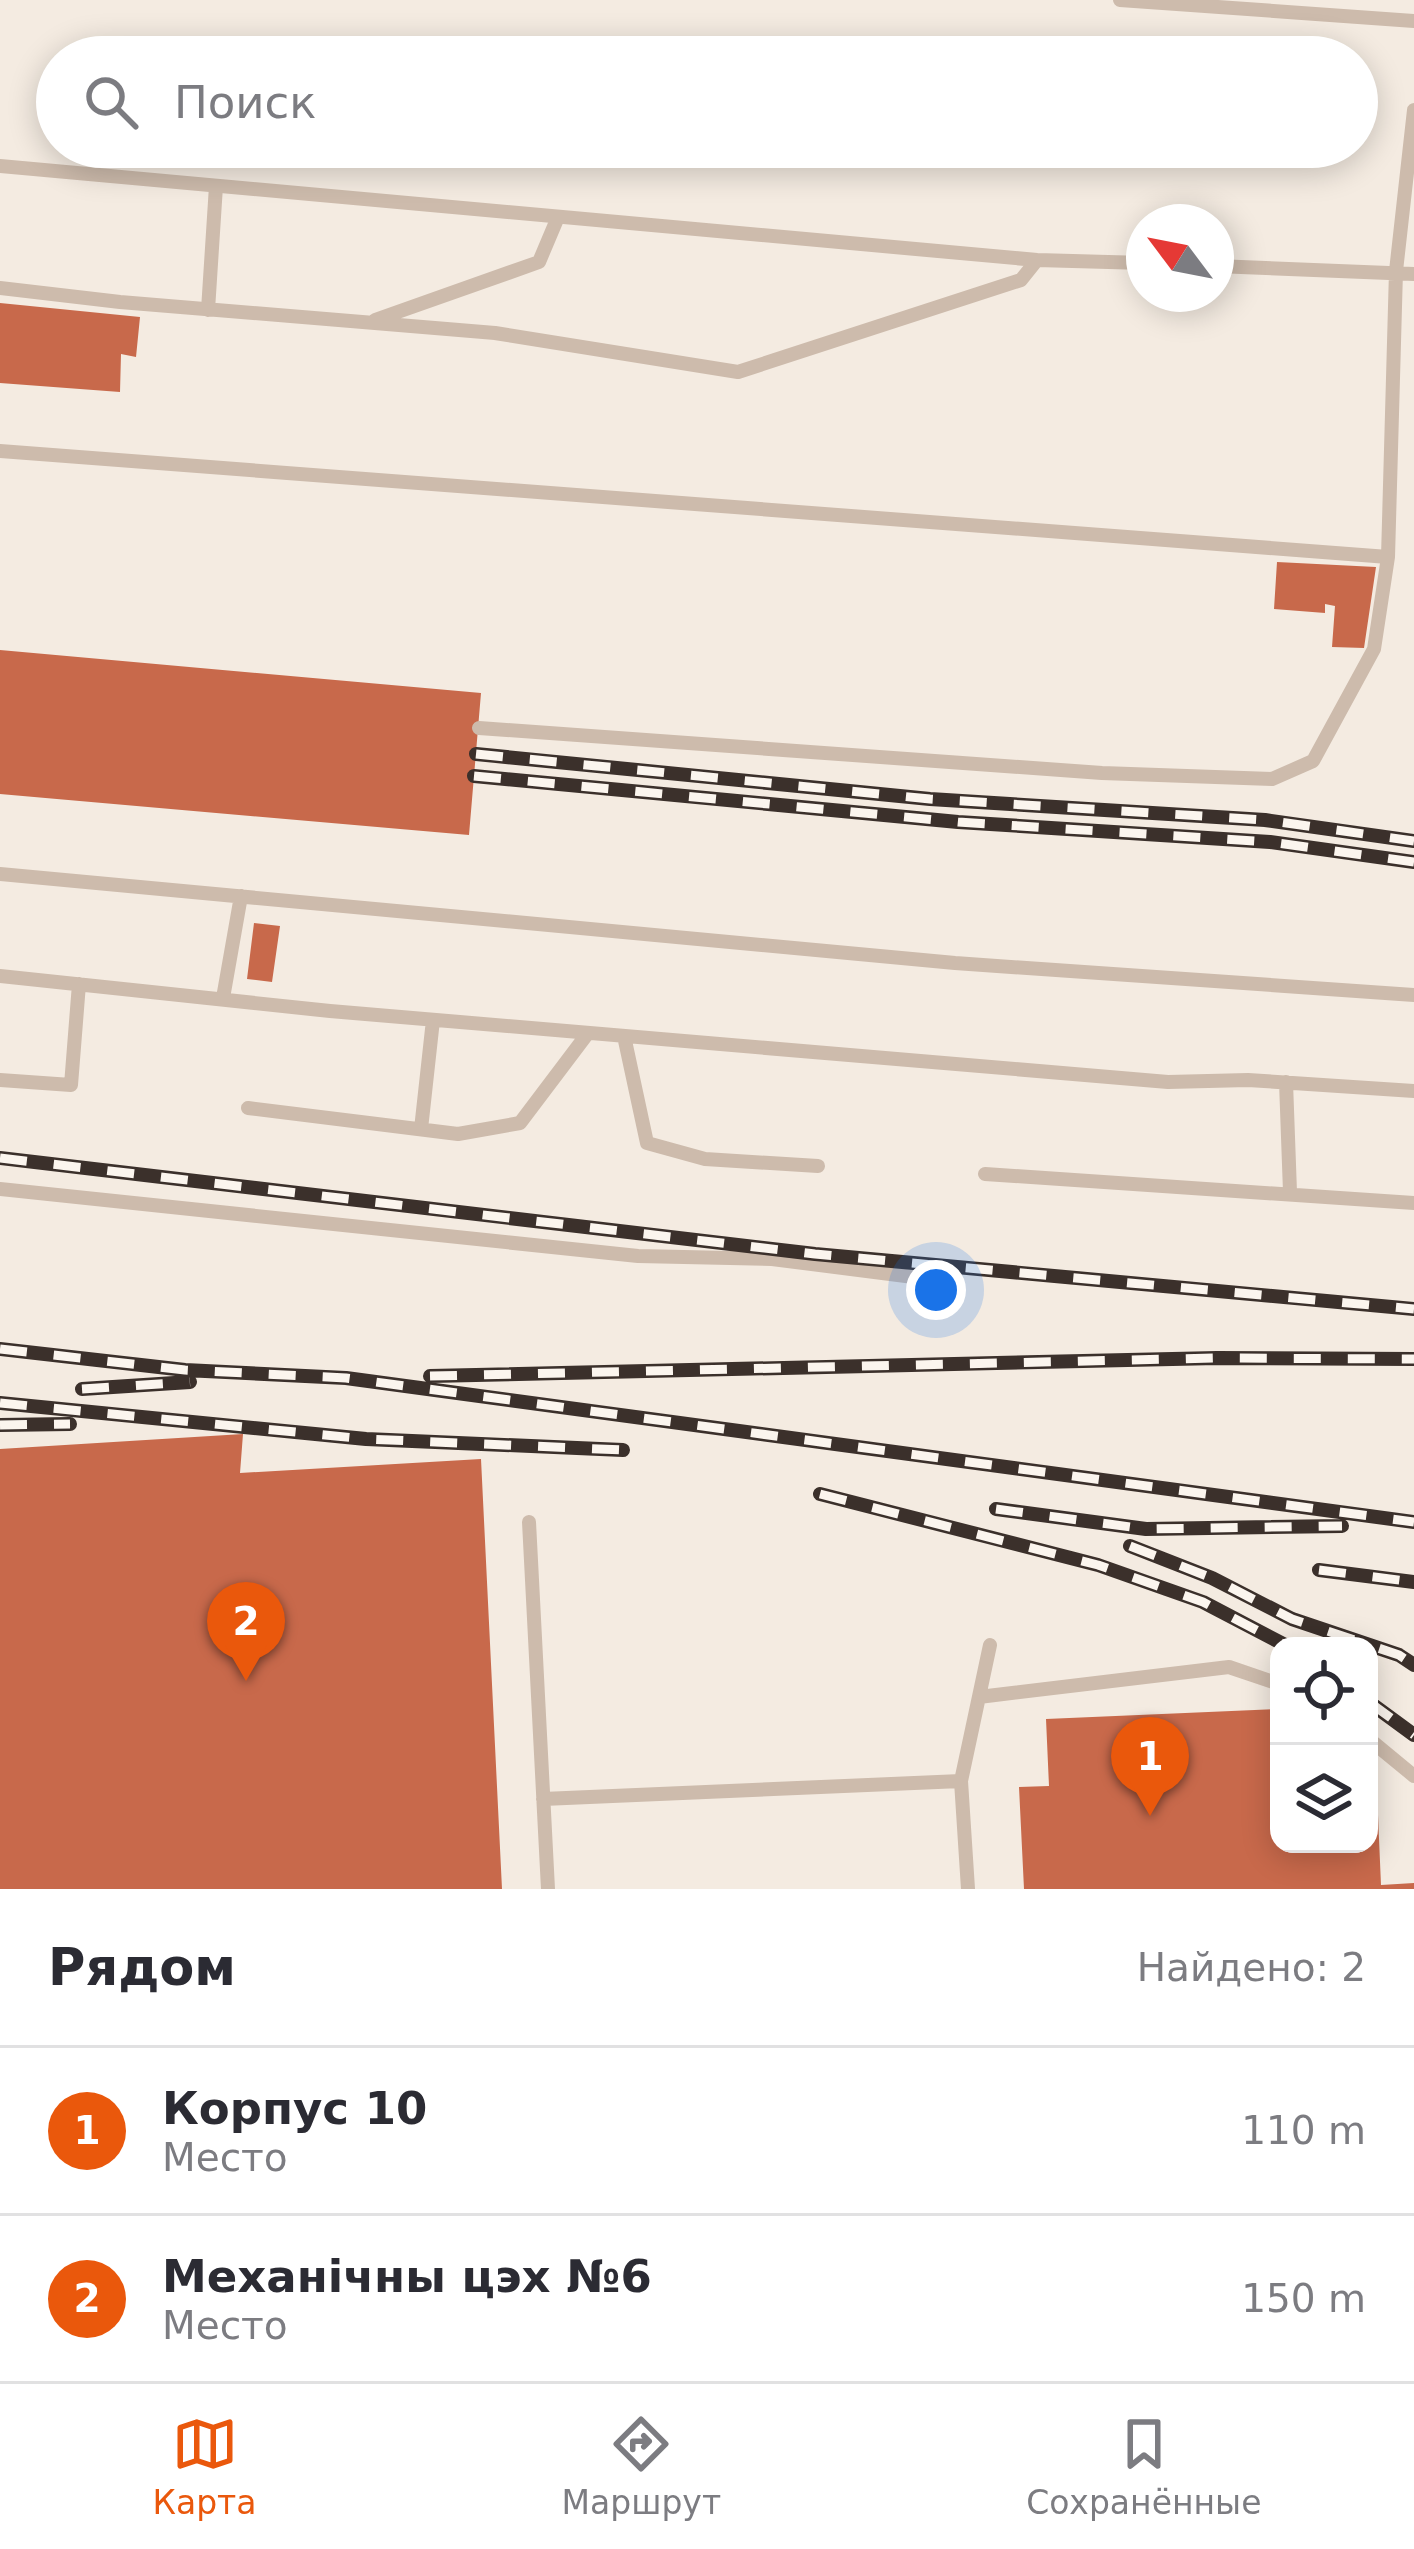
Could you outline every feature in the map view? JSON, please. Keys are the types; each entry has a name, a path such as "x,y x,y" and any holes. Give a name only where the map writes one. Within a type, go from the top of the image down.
{"lane":[{"path":"1120,0 1414,22"},
{"path":"478,728 1102,773 1271,779 1312,761 1375,649 1388,557 1396,272 1414,110"},
{"path":"0,166 1037,260 1126,262"},
{"path":"208,310 217,186"},
{"path":"369,322 539,262 558,217"},
{"path":"0,288 495,333 738,372 1021,280 1037,260"},
{"path":"1234,267 1414,274"},
{"path":"0,451 1388,557"},
{"path":"0,874 955,963 1414,994"},
{"path":"223,998 241,896"},
{"path":"0,976 433,1019 1168,1082 1286,1082 1414,1091"},
{"path":"0,1080 71,1085 79,984"},
{"path":"421,1129 433,1019"},
{"path":"248,1108 458,1133 520,1123 588,1033"},
{"path":"624,1036 647,1143 705,1159 818,1166"},
{"path":"1286,1082 1290,1192"},
{"path":"985,1174 1414,1203"},
{"path":"0,1189 638,1256 772,1259 937,1280"},
{"path":"529,1522 548,1889"},
{"path":"968,1889 961,1781 990,1646"},
{"path":"979,1697 1229,1667 1270,1681"},
{"path":"1377,1745 1414,1776"},
{"path":"543,1799 961,1781"}],"building":[{"path":"0,303 140,317 136,357 121,354 120,392 0,383"},
{"path":"1277,562 1376,567 1364,648 1332,647 1335,606 1325,604 1325,613 1274,609"},
{"path":"0,650 481,693 469,835 0,794"},
{"path":"254,923 280,926 272,982 247,979"},
{"path":"243,1434 240,1473 481,1459 502,1889 0,1889 0,1449"},
{"path":"1270,1709 1270,1853 1378,1853 1378,1815 1381,1885 1414,1883 1414,1889 1024,1889 1019,1787 1049,1786 1046,1719"}],"railway":[{"path":"476,754 930,799 1265,820 1414,841"},
{"path":"474,776 958,822 1270,842 1414,862"},
{"path":"0,1158 815,1254 1414,1309"},
{"path":"0,1349 185,1370 346,1378 1414,1522"},
{"path":"430,1376 1217,1358 1414,1359"},
{"path":"82,1389 190,1382"},
{"path":"0,1403 366,1439 623,1450"},
{"path":"0,1425 70,1424"},
{"path":"820,1494 1098,1565 1203,1602 1270,1637"},
{"path":"996,1509 1146,1529 1342,1526"},
{"path":"1130,1546 1212,1578 1292,1619 1399,1655 1414,1665"},
{"path":"1319,1570 1414,1582"},
{"path":"1378,1709 1414,1735"}],"place":[{"name":"Механічны цэх №6","path":"246,1681"},
{"name":"Корпус 10","path":"1150,1816"}]}
